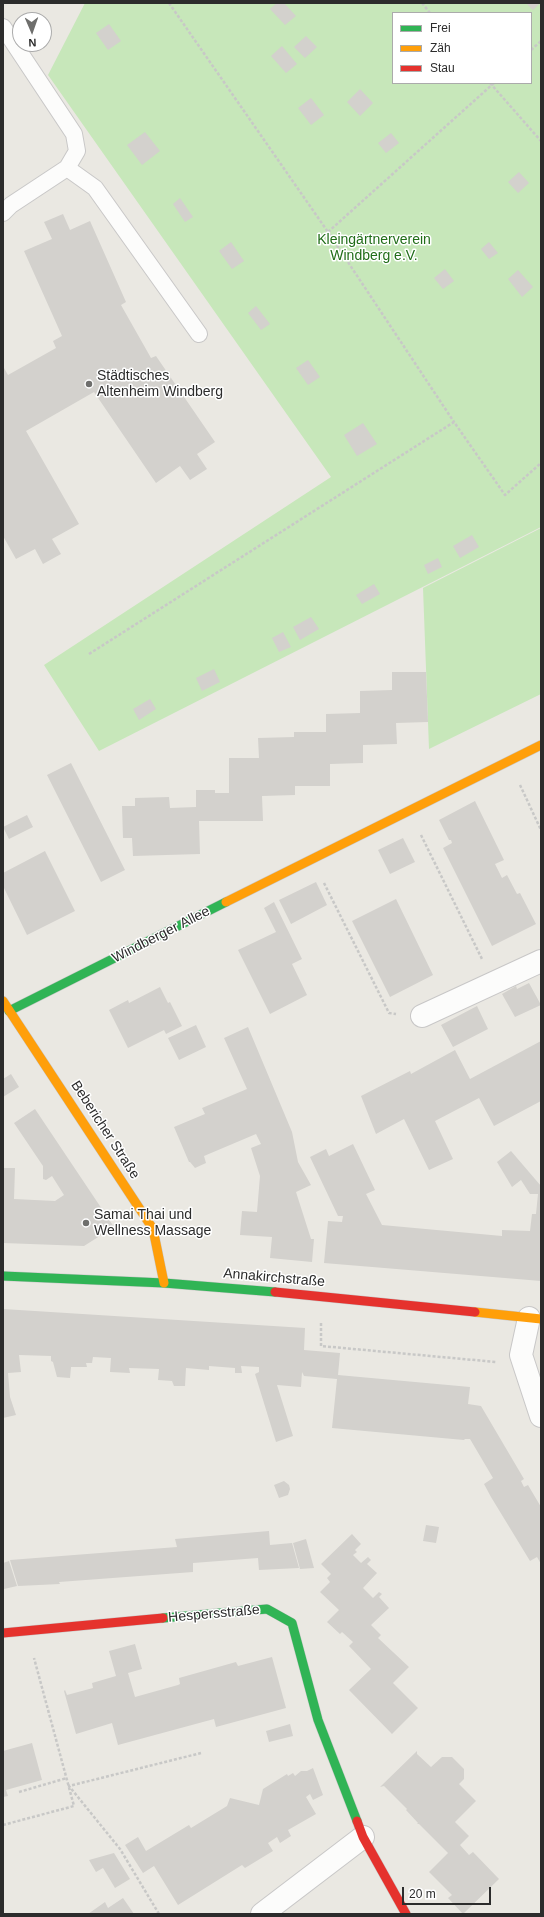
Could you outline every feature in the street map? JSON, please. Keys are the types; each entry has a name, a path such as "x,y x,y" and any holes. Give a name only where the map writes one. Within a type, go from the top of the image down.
{"street":[{"name":"Windberger Allee","path":"9,1011 541,745"},
{"path":"422,1016 541,961"},
{"name":"Bebericher Straße","path":"3,1001 152,1229 164,1283"},
{"name":"Annakirchstraße","path":"3,1276 164,1283 321,1296 535,1319"},
{"path":"535,1319 521,1355 541,1416"},
{"name":"Hespersstraße","path":"3,1634 26,1630 267,1609 292,1623 318,1720 363,1837 406,1914"},
{"path":"262,1914 363,1837"}],"lane":[{"path":"3,27 74,134 77,151 67,168 11,205 3,213"},
{"path":"67,168 95,188 199,334"}],"path":[{"path":"169,3 328,232 454,422 505,495 541,463"},
{"path":"422,3 429,12"},
{"path":"532,49 541,41"},
{"path":"328,232 492,84 541,141"},
{"path":"89,654 454,422"},
{"path":"508,761 541,830"},
{"path":"409,811 494,982"},
{"path":"312,859 389,1014 422,1016"},
{"path":"321,1296 321,1346 524,1365"},
{"path":"3,1825 74,1806 26,1630"},
{"path":"69,1786 201,1753"},
{"path":"19,1792 67,1778"},
{"path":"69,1786 120,1849 159,1914"}],"green space":[{"name":"Kleingärtnerverein Windberg e.V.","path":"85,3 541,3 541,527 99,751 44,665 331,477 48,75"},
{"path":"541,528 541,694 429,749 423,588"}],"building":[{"path":"277,3 284,3 296,16 285,25 270,9"},
{"path":"526,3 540,3 533,10"},
{"path":"109,24 121,41 108,50 96,33"},
{"path":"306,36 317,47 305,58 294,47"},
{"path":"282,46 297,64 286,73 271,56"},
{"path":"360,89 373,103 360,116 347,102"},
{"path":"311,98 324,115 311,125 298,108"},
{"path":"145,132 160,151 142,165 127,145"},
{"path":"391,133 399,143 386,153 378,143"},
{"path":"519,172 529,183 518,193 508,182"},
{"path":"180,198 193,217 185,222 173,204"},
{"name":"Städtisches Altenheim Windberg","path":"63,214 70,230 90,221 126,302 121,305 151,358 156,356 215,442 197,454 207,469 190,480 180,466 156,483 94,392 26,431 79,524 52,539 61,554 43,564 35,549 16,559 3,536 3,369 4,368 8,375 56,348 53,341 62,336 24,251 52,239 44,222"},
{"path":"231,242 244,261 232,269 219,251"},
{"path":"489,242 498,253 489,259 481,249"},
{"path":"445,269 454,281 443,289 434,278"},
{"path":"518,270 533,287 522,297 508,279"},
{"path":"256,306 270,324 261,330 248,313"},
{"path":"308,360 320,377 308,385 296,368"},
{"path":"363,423 377,444 357,456 344,435"},
{"path":"472,535 479,547 460,558 453,546"},
{"path":"438,558 442,567 428,574 424,565"},
{"path":"374,584 380,594 362,604 356,595"},
{"path":"311,617 319,629 300,640 293,627"},
{"path":"283,632 291,647 279,652 272,638"},
{"path":"214,669 220,682 202,691 196,678"},
{"path":"392,672 426,672 428,722 396,723 397,744 363,745 363,763 330,764 330,786 295,786 295,795 262,796 263,821 199,821 200,854 133,856 132,838 123,838 122,806 135,806 135,798 169,797 170,808 196,807 196,790 215,790 215,793 229,793 229,758 259,758 258,738 294,737 294,732 326,732 326,714 360,713 360,691 392,690"},
{"path":"150,699 156,709 139,720 133,709"},
{"path":"71,763 125,870 101,882 47,775"},
{"path":"475,801 504,860 495,864 502,878 507,875 517,894 520,893 536,924 492,946 443,848 452,843 439,820"},
{"path":"27,815 33,827 9,839 3,827"},
{"path":"403,838 415,862 390,874 378,850"},
{"path":"45,851 75,911 27,935 3,886 3,873"},
{"path":"316,882 327,905 291,924 279,900"},
{"path":"396,899 433,975 390,997 352,921"},
{"path":"274,902 302,959 292,964 307,995 270,1014 238,950 276,932 264,908"},
{"path":"529,983 541,1005 515,1017 502,994 516,986 517,989"},
{"path":"160,987 168,1003 170,1002 182,1026 166,1034 164,1030 128,1048 109,1010 128,1000 129,1003"},
{"path":"477,1006 488,1029 453,1047 441,1025"},
{"path":"196,1025 206,1047 179,1060 168,1038"},
{"path":"248,1027 292,1132 298,1162 311,1185 296,1192 311,1239 314,1239 312,1262 270,1258 272,1237 240,1235 242,1211 257,1212 260,1176 251,1148 261,1144 256,1134 204,1156 206,1163 195,1168 189,1162 174,1127 205,1114 202,1108 247,1089 224,1038"},
{"path":"541,1041 541,1101 494,1126 479,1098 435,1121 453,1159 429,1170 404,1119 376,1134 361,1096 410,1071 411,1074 455,1050 470,1079"},
{"path":"11,1074 19,1087 3,1097 3,1079"},
{"path":"35,1109 114,1227 84,1246 3,1243 3,1168 15,1168 14,1199 55,1201 64,1195 52,1176 46,1180 43,1179 43,1166 14,1123"},
{"path":"353,1144 375,1190 366,1194 382,1225 502,1236 502,1230 530,1231 532,1214 536,1214 538,1194 530,1194 521,1180 512,1187 497,1162 511,1151 541,1186 541,1281 324,1263 328,1221 342,1222 343,1216 338,1216 310,1157 326,1149 329,1156"},
{"path":"3,1309 305,1328 304,1350 340,1353 338,1375 470,1387 468,1404 481,1406 524,1479 521,1481 524,1487 528,1485 541,1507 541,1564 537,1557 530,1561 491,1497 484,1484 493,1478 470,1439 464,1440 332,1428 337,1379 304,1376 302,1372 301,1387 277,1385 293,1436 276,1442 255,1374 259,1372 259,1367 241,1366 242,1373 235,1373 235,1368 209,1366 209,1370 186,1368 185,1386 174,1386 172,1381 158,1380 159,1369 129,1368 130,1373 110,1372 111,1358 93,1357 92,1363 86,1363 87,1367 71,1367 70,1378 57,1377 53,1362 51,1361 51,1356 19,1355 21,1372 8,1373 10,1397 16,1415 3,1418"},
{"path":"284,1481 289,1485 290,1489 288,1495 279,1498 274,1485"},
{"path":"426,1525 439,1527 436,1543 423,1541"},
{"path":"269,1531 270,1545 292,1543 299,1568 259,1570 258,1558 193,1563 193,1572 59,1582 60,1584 18,1586 10,1560 177,1547 175,1539"},
{"path":"352,1534 361,1544 355,1550 357,1552 353,1555 361,1563 368,1557 371,1560 367,1564 377,1573 363,1588 373,1598 379,1592 382,1594 379,1597 389,1608 371,1625 381,1635 378,1638 409,1667 393,1683 418,1708 392,1734 349,1690 371,1669 349,1646 353,1642 342,1632 340,1634 327,1622 339,1610 320,1592 330,1582 327,1578 331,1574 321,1564"},
{"path":"306,1539 314,1568 300,1569 293,1543"},
{"path":"9,1561 17,1586 4,1589 3,1563"},
{"path":"135,1644 142,1669 128,1673 135,1697 178,1685 180,1684 179,1678 236,1662 238,1666 272,1657 286,1708 216,1727 214,1719 118,1745 112,1723 76,1734 64,1691 65,1690 67,1695 93,1688 92,1683 116,1676 109,1651"},
{"path":"290,1724 293,1736 269,1742 266,1731"},
{"path":"32,1743 42,1780 6,1790 8,1796 3,1797 3,1751"},
{"path":"417,1751 417,1754 431,1767 442,1757 452,1757 464,1769 464,1779 459,1784 476,1801 455,1822 469,1836 460,1845 469,1855 473,1852 499,1879 463,1914 448,1898 452,1895 429,1872 448,1853 419,1824 417,1824 418,1823 406,1810 407,1809 384,1786 380,1787"},
{"path":"313,1768 323,1795 313,1800 310,1794 306,1797 316,1814 288,1830 291,1836 280,1843 277,1837 268,1843 273,1851 245,1868 242,1865 178,1905 154,1866 143,1873 125,1845 138,1837 146,1851 189,1825 191,1828 227,1806 230,1798 259,1805 263,1789 287,1774 288,1776 293,1773 295,1776 301,1771 307,1771"},
{"path":"114,1853 130,1879 115,1888 103,1868 96,1872 89,1860"},
{"path":"123,1898 134,1914 88,1914 105,1902 108,1908"}],"traffic: fast":[{"path":"9,1011 226,902"},
{"path":"3,1276 164,1283 275,1292"},
{"path":"163,1618 267,1609 292,1623 318,1720 357,1821"}],"traffic: slow":[{"path":"226,902 541,745"},
{"path":"3,1001 153,1229 164,1283"},
{"path":"475,1312 541,1319"}],"traffic: jam":[{"path":"275,1292 475,1312"},
{"path":"3,1633 163,1618"},
{"path":"357,1821 363,1837 406,1914"}],"place":[{"name":"Städtisches Altenheim Windberg","path":"89,384"},
{"name":"Samai Thai und Wellness Massage","path":"86,1223"}]}
